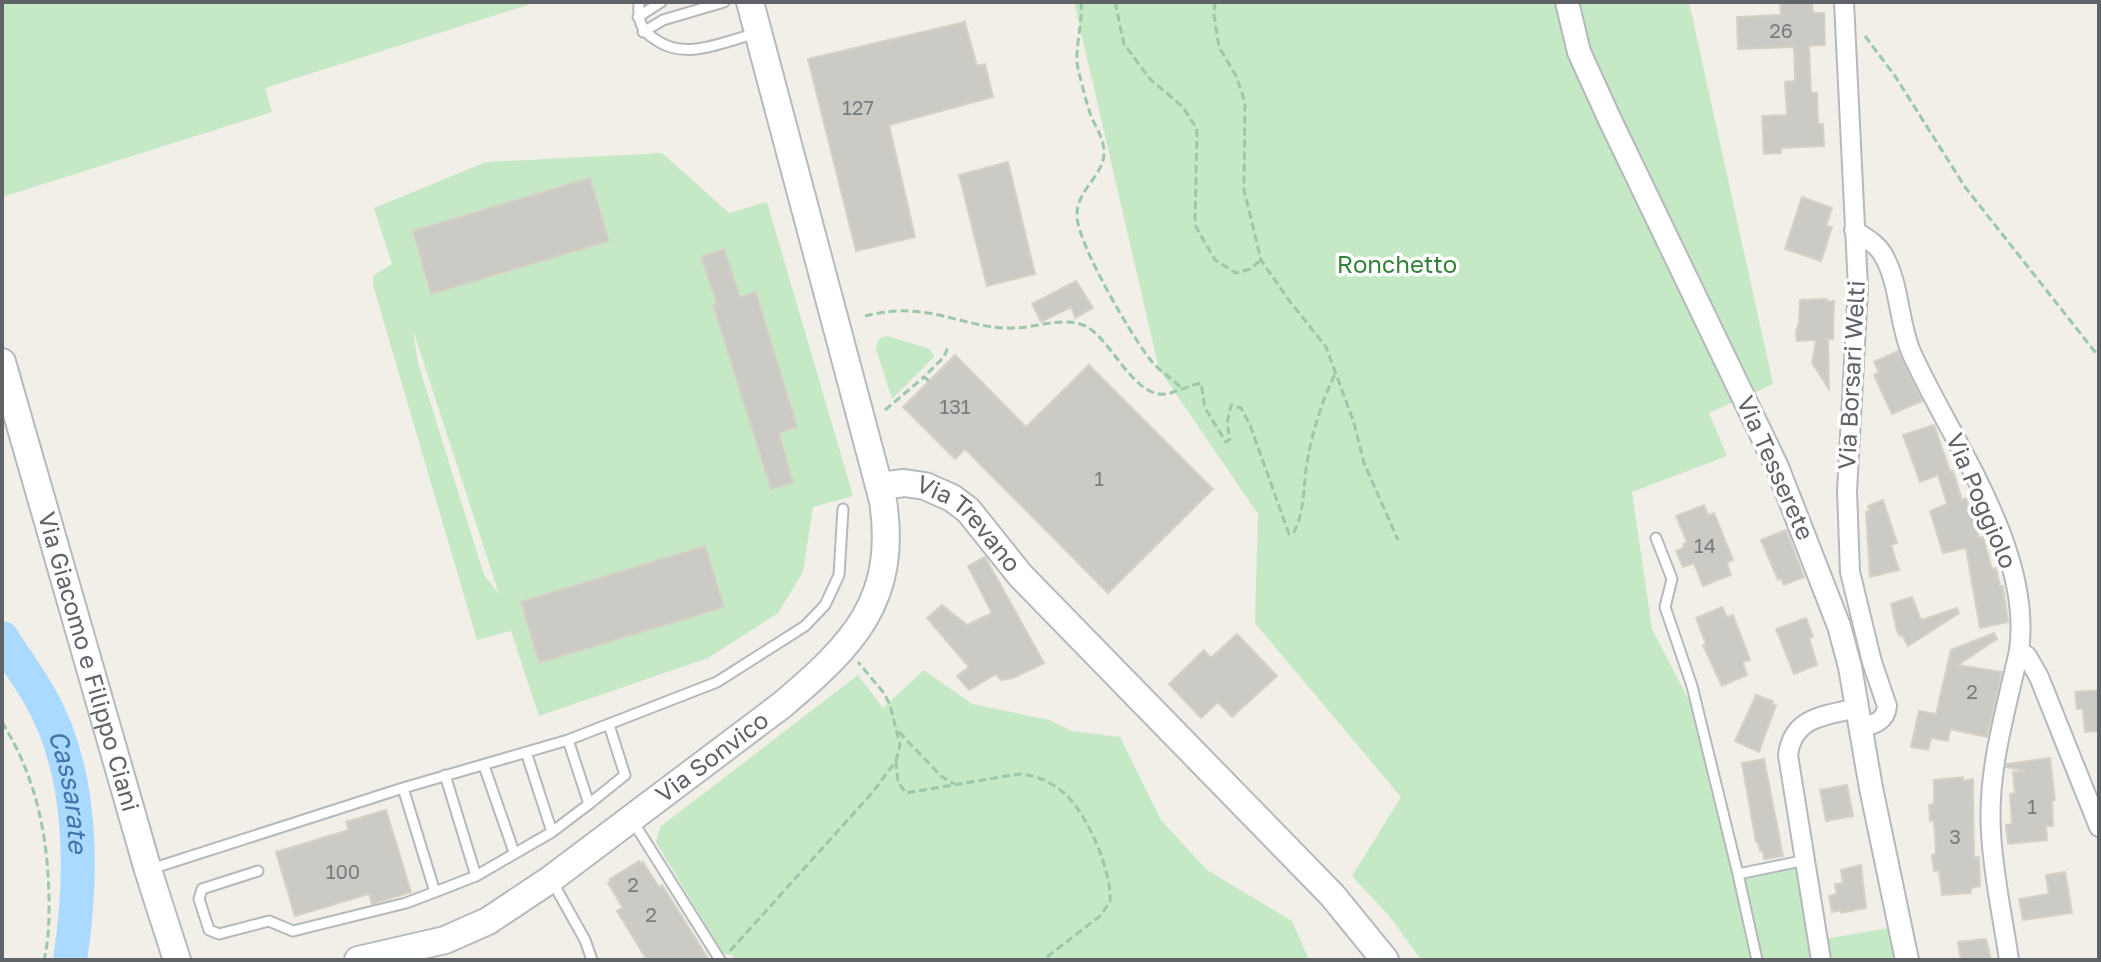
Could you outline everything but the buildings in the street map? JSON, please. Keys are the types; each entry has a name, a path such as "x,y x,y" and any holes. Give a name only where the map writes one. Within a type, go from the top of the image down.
{"main road":[{"name":"Via Trevano","path":"750,2 880,486 904,483 925,486 952,498 968,510 1020,575 1332,895 1385,960"},
{"name":"Via Giacomo e Filippo Ciani","path":"2,362 148,870 177,960"},
{"name":"Via Sonvico","path":"447,950 551,879 821,673 845,647 870,608 883,571 887,543 880,486"},
{"path":"358,960 447,950"}],"street":[{"name":"Via Tesserete","path":"1567,2 1579,52 1777,467 1839,626 1907,960"},
{"name":"Via Borsari Welti","path":"1844,5 1858,288 1847,491 1850,572 1872,662 1887,706 1879,721 1859,718"},
{"name":"Via Poggiolo","path":"1854,230 1882,251 1910,349 1979,485 2013,571 2019,599 2022,621 2019,651 1995,761 1990,830 2009,960"},
{"path":"2019,651 2027,656 2039,677 2099,827"},
{"path":"1821,960 1788,770 1790,741 1795,731 1817,718 1859,718"}],"lane":[{"path":"639,2 638,17 643,32 668,48 695,51 758,33"},
{"path":"638,17 661,2"},
{"path":"643,32 663,20 724,2"},
{"path":"148,870 403,788 568,740 717,682 805,626 825,605 839,575 843,509"},
{"path":"1656,538 1672,579 1665,607 1692,686 1757,960"},
{"path":"258,871 206,886 199,893 212,933 219,934 269,921 293,931 406,903 476,876 552,832 625,775 609,725"},
{"path":"568,740 589,804"},
{"path":"526,752 552,832"},
{"path":"484,766 514,852"},
{"path":"445,775 476,876"},
{"path":"403,788 435,892"},
{"path":"630,817 721,960"},
{"path":"1738,874 1806,860"},
{"path":"551,879 585,940 592,960"}],"path":[{"path":"1081,2 1083,23 1077,65 1091,115 1104,145 1104,165 1083,192 1076,217 1088,257 1135,337 1153,362 1180,387"},
{"path":"1115,2 1124,44 1150,79 1183,107 1197,129 1195,225 1215,260 1236,273 1250,269 1261,260"},
{"path":"1215,2 1219,47 1236,76 1245,102 1244,190 1261,260 1326,347 1354,423 1364,463 1398,540"},
{"path":"1844,5 1895,76 1965,187 2099,357"},
{"path":"865,316 908,311 992,328 1068,321 1086,326 1120,364 1149,390 1165,394 1201,383 1205,408 1226,442 1230,439 1227,423 1231,405 1241,408 1289,534 1294,532 1300,521 1307,461 1325,393 1336,372"},
{"path":"885,410 944,357 948,347"},
{"path":"924,377 929,381"},
{"path":"845,647 884,693 899,732 896,761 900,788 906,793 1003,775 1031,775 1059,789 1078,811 1105,868 1110,902 1100,916 1043,960"},
{"path":"2,722 25,767 44,830 49,928 44,960"},
{"path":"899,732 941,776 954,784"},
{"path":"721,960 872,793 896,761"}],"green space":[{"path":"2,2 537,2 265,88 272,112 2,197"},
{"name":"Ronchetto","path":"1074,2 1689,2 1773,384 1709,413 1727,456 1632,492 1652,629 1700,722 1738,874 1806,860 1819,940 1900,926 1907,960 1421,960 1391,918 1352,876 1401,797 1255,623 1258,514 1159,369"},
{"path":"662,153 729,213 767,202 853,496 813,507 803,572 778,613 708,658 539,716 511,631 477,640 373,285 374,275 392,264 374,208 486,162","holes":["413,330 499,594 484,575 418,363"]},
{"path":"887,336 930,349 934,357 892,399 876,349 879,339"},
{"path":"924,670 972,704 1049,720 1072,731 1120,737 1161,820 1207,870 1292,921 1309,960 735,960 732,955 723,954 656,842 660,827 858,675 883,708"}],"waterway":[{"name":"Cassarate","path":"2,638 39,695 65,757 72,791 78,860 70,960"}]}
